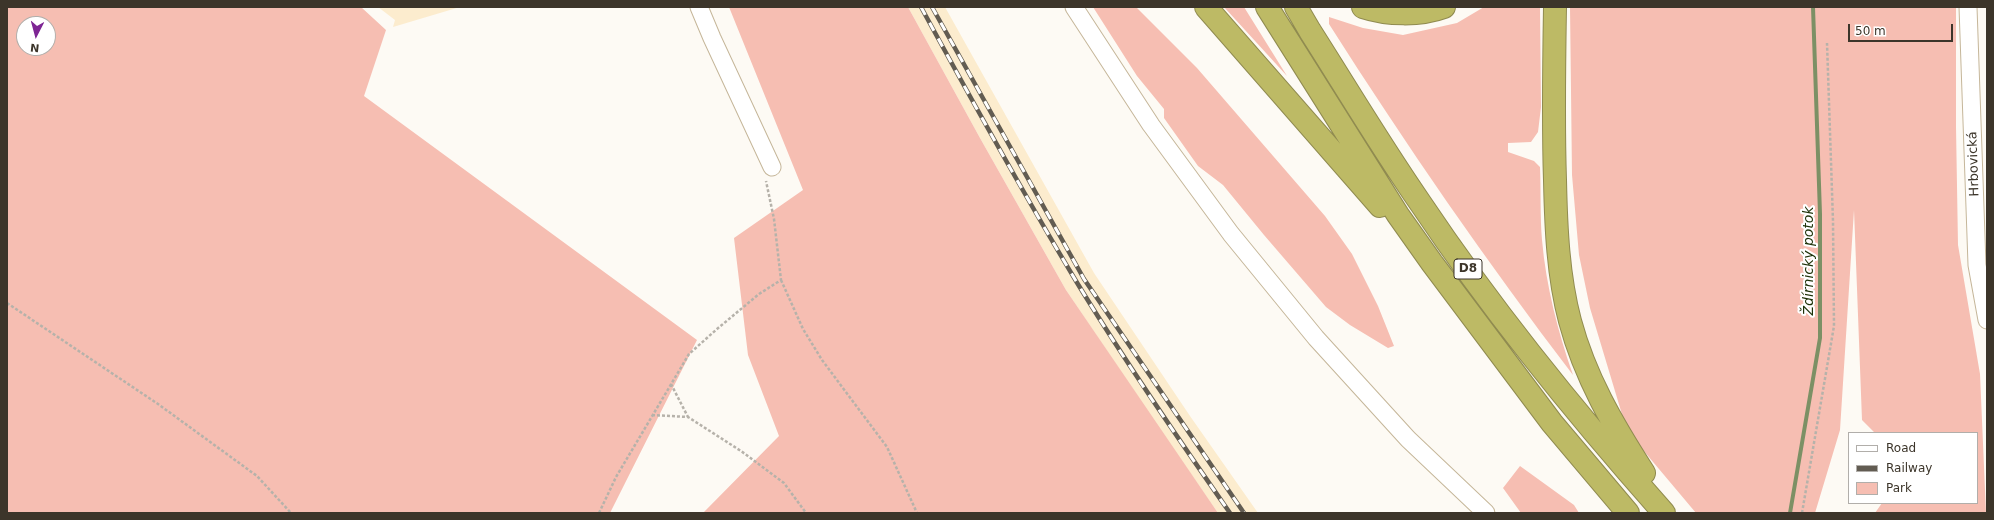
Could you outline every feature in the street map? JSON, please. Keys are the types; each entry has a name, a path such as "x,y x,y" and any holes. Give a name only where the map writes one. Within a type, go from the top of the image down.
{"highway":[{"path":"1206,7 1337,159 1432,263"},
{"name":"D8","path":"1267,7 1398,215 1432,263 1552,423 1628,513"},
{"name":"D8","path":"1296,7 1421,205 1489,299 1572,406 1664,513"},
{"path":"1363,7 1384,11 1421,12 1444,7"},
{"path":"1555,7 1555,208 1561,276 1570,320 1579,350 1599,398 1624,442 1670,513"}],"street":[{"path":"699,7 768,170"},
{"path":"1074,7 1151,125 1230,234 1316,338 1408,439 1486,513"},
{"name":"Hrbovická","path":"1968,7 1981,221 1977,265 1987,320"}],"path":[{"path":"1802,513 1834,326 1833,221 1827,43"},
{"path":"768,170 781,280 803,329 822,360 887,447 917,513"},
{"path":"599,513 616,477 690,354 759,294 781,280"},
{"path":"7,303 158,404 257,476 291,513"},
{"path":"671,384 688,417"},
{"path":"652,415 688,417 741,451 784,483 806,513"}],"shaded area":[{"path":"378,7 460,7 393,27 395,20"},
{"path":"908,7 945,7 1094,273 1190,416 1258,513 1218,513 1163,434 1066,290"}],"green space":[{"path":"7,7 361,7 386,30 364,96 697,340 610,513 7,513"},
{"path":"729,7 908,7 1066,290 1218,513 703,513 779,436 748,355 734,238 803,190"},
{"path":"1093,7 1136,7 1197,68 1325,216 1352,254 1378,306 1394,346 1388,348 1350,325 1326,307 1223,185 1198,166 1164,118 1164,109 1137,76"},
{"path":"1224,7 1244,7 1287,76"},
{"path":"1484,7 1540,7 1541,107 1538,132 1531,142 1508,143 1508,152 1534,161 1540,167 1541,231 1546,274 1562,342 1573,375 1447,202 1387,114 1329,24 1329,17 1363,28 1403,35 1457,23"},
{"path":"1570,7 1956,7 1958,245 1980,374 1986,513 1875,513 1881,504 1978,504 1978,432 1874,432 1862,420 1854,210 1840,430 1815,513 1696,513 1627,431 1590,308 1579,255 1572,175"},
{"path":"1520,466 1574,505 1579,513 1521,513 1503,488"}],"waterway":[{"name":"Ždírnický potok","path":"1790,513 1820,338 1820,214 1813,7"}],"railway":[{"path":"921,7 997,145 1094,311 1230,513"},
{"path":"932,7 1084,279 1244,513"}]}
